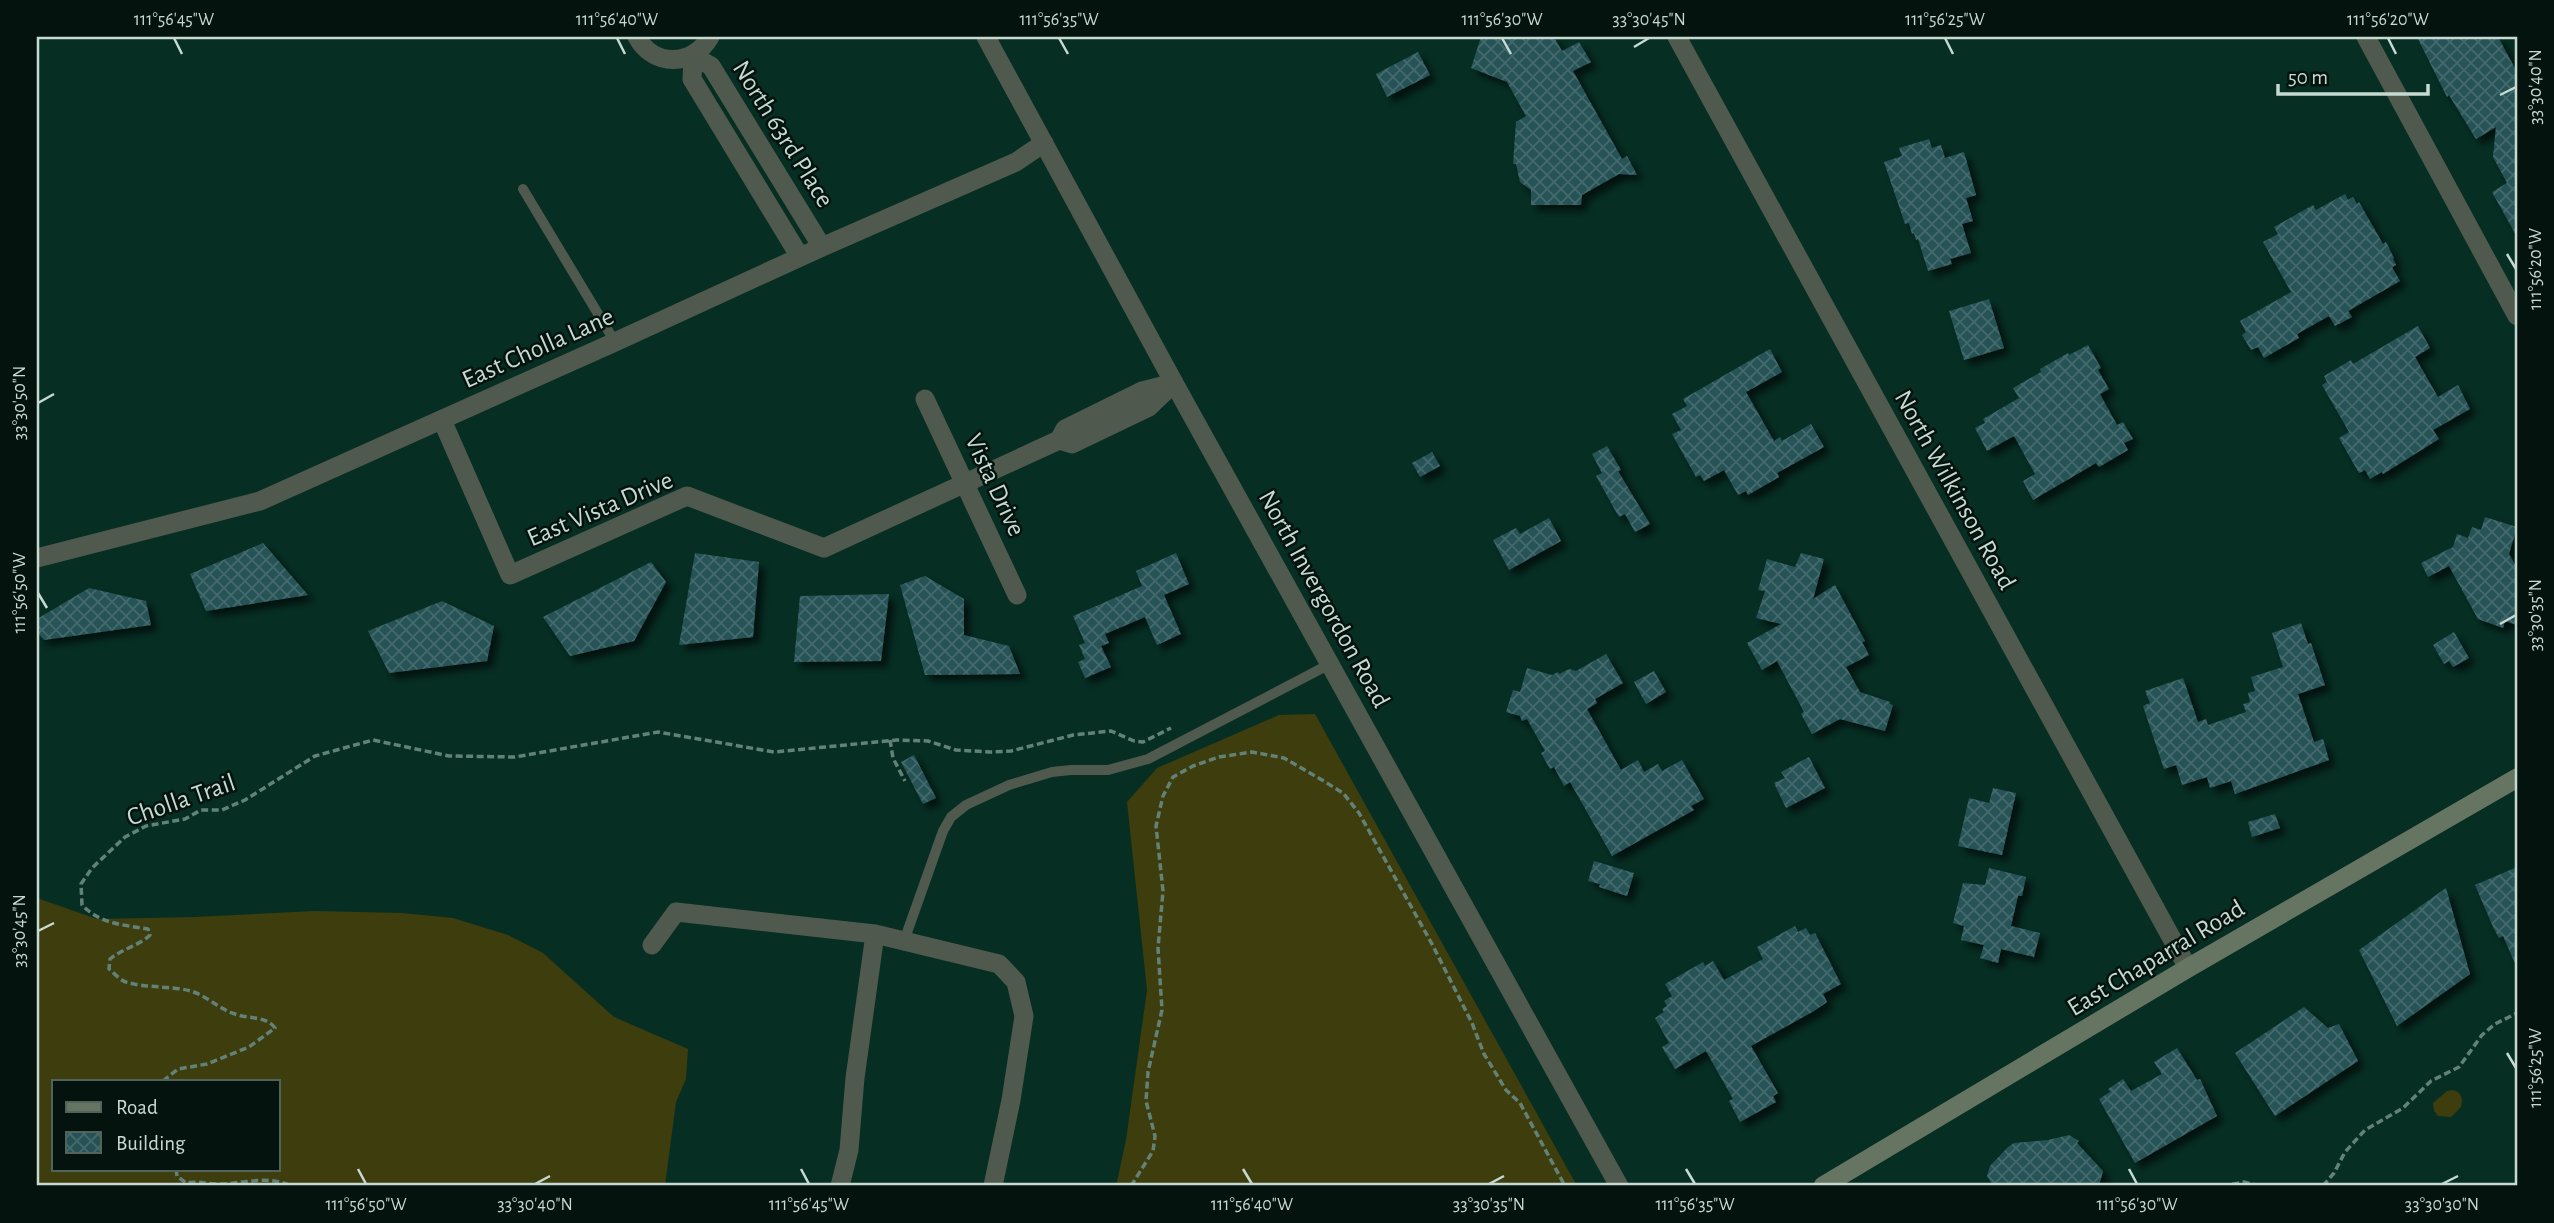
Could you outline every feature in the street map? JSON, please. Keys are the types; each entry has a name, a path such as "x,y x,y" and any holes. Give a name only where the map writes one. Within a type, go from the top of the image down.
{"main road":[{"name":"East Chaparral Road","path":"1823,1186 2188,968 2517,778"}],"street":[{"name":"North 63rd Place","path":"637,37 645,50 668,61 693,56 704,47 710,37"},
{"name":"North Invergordon Road","path":"986,37 1174,383 1619,1186"},
{"name":"North Wilkinson Road","path":"1676,37 2188,968"},
{"path":"2366,37 2517,316"},
{"name":"North 63rd Place","path":"693,56 711,66 822,247"},
{"name":"North 63rd Place","path":"693,56 692,79 800,257"},
{"name":"East Cholla Lane","path":"37,558 260,501 1016,162 1044,143"},
{"name":"East Vista Drive","path":"442,420 510,575 687,496 824,548 1059,440 1072,444 1149,407 1174,383"},
{"name":"Vista Drive","path":"925,399 1017,594"},
{"path":"652,945 676,912 875,934 999,964 1016,982 1024,1016 1011,1100 993,1186"},
{"path":"840,1186 849,1150 855,1078 875,934"}],"lane":[{"path":"523,189 615,342"},
{"path":"904,941 943,831 951,817 966,805 1030,777 1072,770 1108,770 1148,759 1330,664"}],"path":[{"path":"905,781 893,758 890,740 928,741 956,750 1011,751 1073,735 1111,731 1133,741 1143,742 1179,724"},
{"name":"Cholla Trail","path":"164,1080 178,1069 207,1064 249,1047 275,1028 273,1024 265,1021 236,1015 204,996 189,991 125,982 109,969 110,958 150,935 148,929 109,923 89,912 82,905 81,884 92,868 125,837 146,826 184,819 201,810 222,810 245,800 315,756 373,740 449,756 515,757 658,732 774,752 890,740"},
{"path":"1131,1186 1153,1151 1155,1136 1146,1101 1148,1072 1162,1010 1158,948 1163,891 1156,826 1163,796 1173,778 1193,766 1219,757 1252,752 1284,758 1343,793 1359,813 1432,944 1488,1061 1506,1090 1520,1103 1565,1186"},
{"path":"2323,1186 2334,1173 2345,1152 2365,1130 2403,1108 2431,1081 2459,1067 2482,1035 2517,1013"},
{"path":"176,1170 177,1176 186,1183 265,1180 291,1186"},
{"path":"2222,1186 2244,1182 2260,1186"}],"shaded area":[{"path":"1315,714 1577,1186 1116,1186 1126,1140 1147,990 1127,802 1157,768 1279,715"},
{"path":"37,898 97,919 314,911 402,913 453,918 508,935 543,953 614,1017 688,1049 686,1079 676,1102 665,1186 37,1186"},
{"path":"2453,1090 2461,1096 2461,1107 2451,1117 2438,1116 2433,1103 2447,1091"}],"building":[{"path":"1481,37 1554,37 1562,51 1579,42 1591,62 1573,71 1622,159 1627,156 1637,175 1619,174 1582,195 1581,205 1531,205 1531,190 1520,182 1516,164 1513,164 1516,122 1526,116 1507,82 1471,68"},
{"path":"2417,37 2498,37 2517,72 2517,237 2492,192 2507,183 2493,157 2496,127 2476,139 2449,95 2447,97"},
{"path":"1418,52 1430,75 1387,97 1376,74"},
{"path":"1929,139 1932,148 1941,145 1945,158 1964,152 1976,195 1966,198 1973,221 1962,224 1971,253 1950,259 1952,264 1928,271 1918,239 1912,234 1909,223 1905,224 1884,162 1902,156 1899,148"},
{"path":"2345,194 2348,200 2353,197 2357,204 2359,202 2383,244 2386,242 2396,265 2392,267 2400,281 2348,311 2352,317 2335,326 2329,316 2297,334 2299,338 2264,358 2258,347 2251,350 2242,335 2246,332 2240,321 2291,292 2263,242 2278,234 2274,227 2313,205 2316,210"},
{"path":"1989,299 2004,348 1964,360 1949,311"},
{"path":"2418,326 2430,348 2415,357 2438,397 2458,385 2470,409 2433,430 2439,439 2383,474 2382,472 2370,479 2365,470 2359,473 2339,438 2349,432 2322,385 2327,382 2324,376 2351,360 2353,364"},
{"path":"2088,345 2109,389 2100,394 2117,425 2123,422 2133,439 2124,443 2128,450 2099,467 2096,463 2033,500 2023,481 2035,474 2014,436 1987,451 1975,428 1985,423 1983,419 2019,398 2013,388 2041,372 2040,369"},
{"path":"1770,349 1782,372 1746,392 1774,441 1780,437 1782,441 1811,424 1824,447 1777,473 1779,477 1748,495 1746,491 1738,495 1724,470 1704,481 1700,475 1696,477 1672,434 1681,430 1672,414 1687,406 1683,399"},
{"path":"1607,446 1621,470 1618,471 1650,524 1635,532 1625,514 1619,517 1596,476 1602,473 1592,454"},
{"path":"1432,452 1440,466 1420,477 1412,463"},
{"path":"2485,517 2517,527 2509,554 2517,568 2517,625 2505,621 2503,628 2478,619 2449,566 2428,577 2421,563 2453,547 2457,534 2468,538 2472,527 2481,530"},
{"path":"1549,518 1561,541 1509,570 1493,540 1516,528 1520,534"},
{"path":"263,543 308,595 206,611 190,574"},
{"path":"695,553 759,562 753,637 679,645"},
{"path":"1176,553 1189,584 1164,595 1181,634 1157,645 1145,617 1105,634 1109,643 1101,646 1111,667 1085,678 1078,662 1085,659 1079,645 1085,643 1073,616 1142,586 1136,571"},
{"path":"1801,553 1824,559 1813,599 1835,585 1865,641 1862,642 1869,655 1846,667 1860,692 1893,705 1885,731 1840,719 1812,734 1801,714 1804,712 1777,661 1762,670 1747,643 1781,624 1756,618 1765,591 1758,590 1767,559 1795,567"},
{"path":"651,562 666,582 634,641 570,656 543,617"},
{"path":"925,576 964,599 964,635 1009,646 1020,674 925,675 900,585"},
{"path":"89,588 146,601 151,625 44,640 37,632 37,619"},
{"path":"889,594 881,661 794,662 800,596"},
{"path":"442,601 494,626 487,661 389,673 368,631"},
{"path":"2301,623 2308,644 2311,643 2325,685 2298,694 2314,742 2323,739 2329,760 2235,794 2231,781 2210,788 2207,777 2182,785 2176,765 2164,769 2143,706 2150,703 2145,691 2183,678 2198,722 2206,719 2208,725 2246,712 2243,704 2250,702 2248,693 2255,691 2251,677 2283,667 2272,633"},
{"path":"2454,632 2469,658 2453,667 2449,661 2444,664 2433,645"},
{"path":"1606,654 1623,683 1595,699 1597,703 1587,709 1621,770 1638,760 1644,772 1658,764 1662,771 1682,760 1704,799 1691,806 1694,810 1612,856 1570,782 1564,786 1554,767 1550,769 1541,753 1545,751 1527,719 1522,721 1520,716 1506,712 1513,690 1520,692 1527,668 1552,675 1569,669 1576,671"},
{"path":"1654,671 1666,692 1646,704 1634,682"},
{"path":"914,755 936,798 923,804 901,762"},
{"path":"1809,757 1825,788 1786,808 1774,783 1785,778 1781,772"},
{"path":"1993,788 2016,793 2002,855 1958,846 1969,798 1989,803"},
{"path":"2275,814 2280,828 2252,837 2248,822"},
{"path":"1594,861 1634,873 1627,896 1588,881"},
{"path":"2517,867 2517,968 2503,936 2499,938 2494,929 2475,885"},
{"path":"1989,868 2026,877 2011,926 2040,933 2034,957 2001,949 1998,963 1980,958 1984,945 1961,940 1964,926 1953,923 1963,883 1985,885"},
{"path":"2446,888 2470,974 2397,1026 2359,950"},
{"path":"1795,926 1798,932 1806,928 1810,935 1815,933 1841,984 1823,994 1827,1002 1814,1011 1751,1046 1778,1093 1773,1096 1776,1102 1740,1122 1729,1101 1733,1099 1706,1051 1675,1069 1662,1047 1669,1043 1655,1018 1664,1012 1662,1009 1667,1006 1664,1001 1672,996 1665,984 1703,962 1705,966 1713,961 1724,980 1763,959 1757,947"},
{"path":"2304,1007 2328,1028 2339,1024 2358,1061 2275,1116 2235,1053"},
{"path":"2177,1048 2197,1080 2200,1079 2217,1116 2135,1163 2099,1099 2123,1079 2131,1091 2162,1074 2154,1062"},
{"path":"2069,1135 2079,1141 2077,1143 2103,1171 2099,1186 1993,1186 1987,1176 1990,1166 2014,1143"}]}
